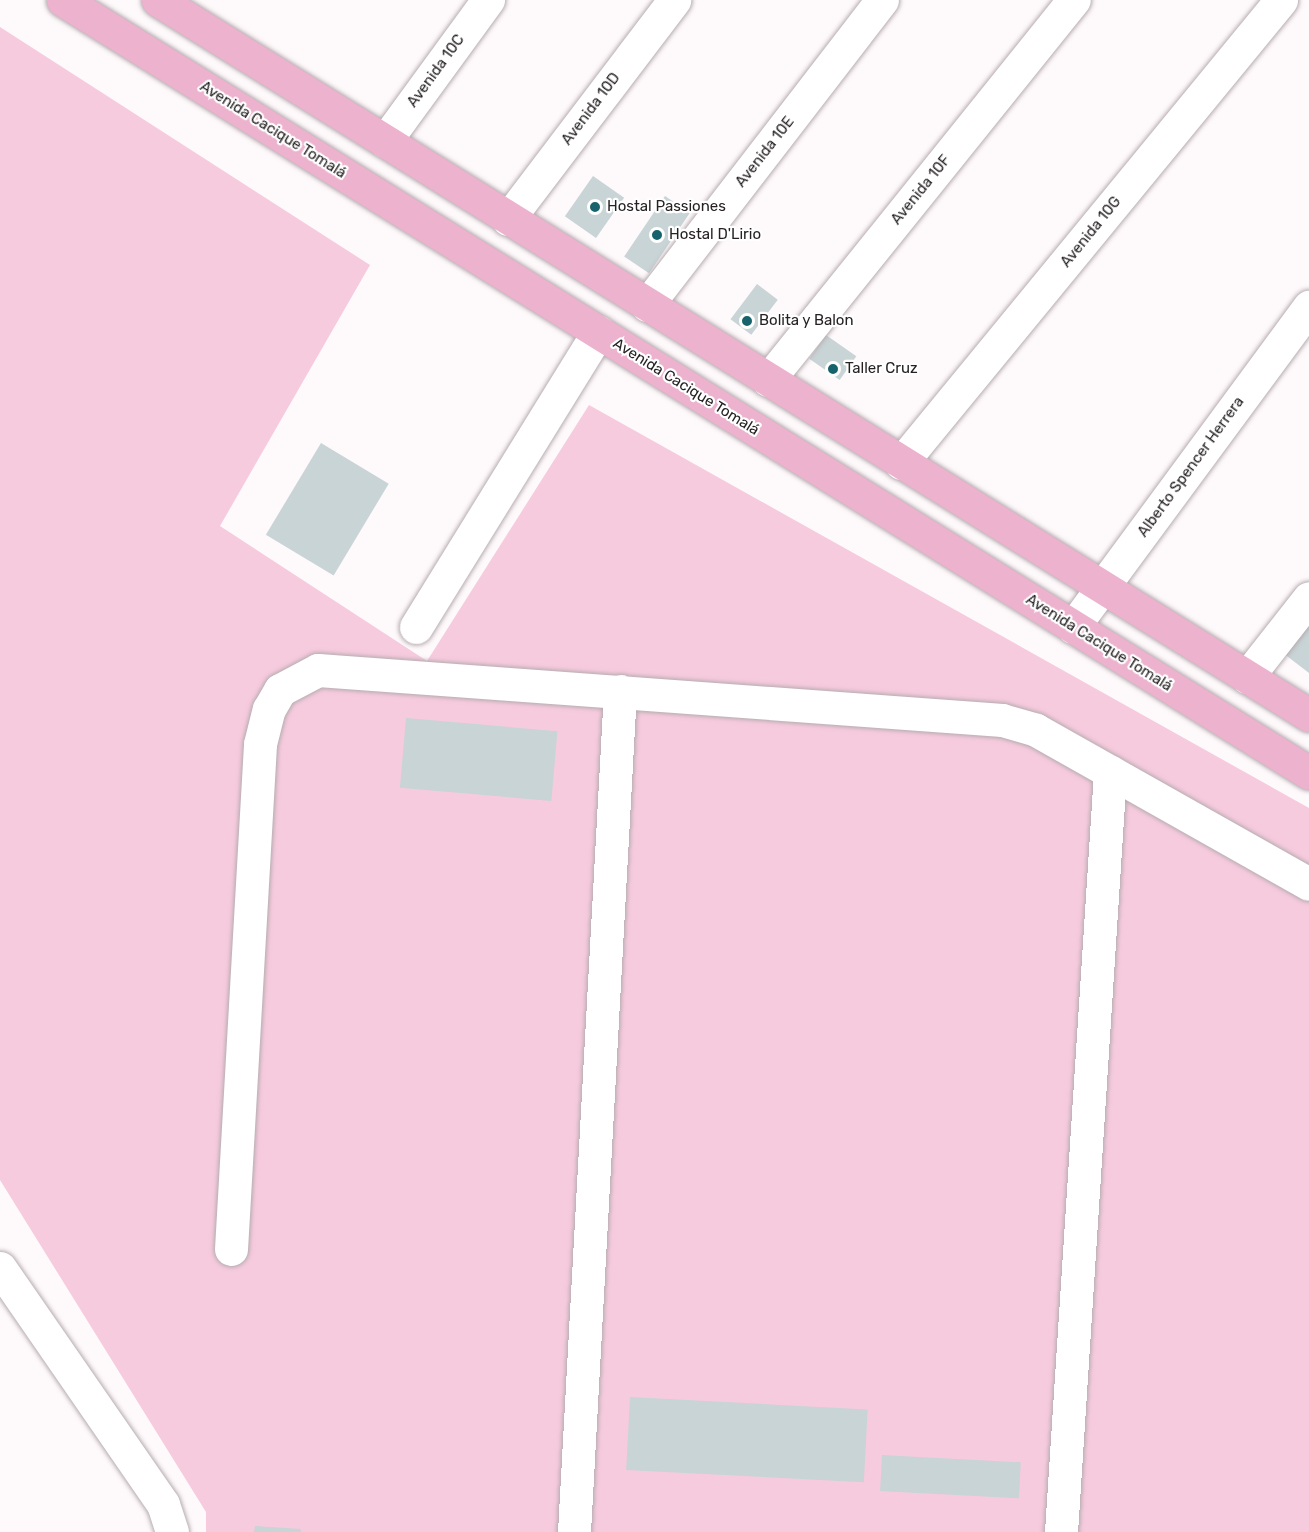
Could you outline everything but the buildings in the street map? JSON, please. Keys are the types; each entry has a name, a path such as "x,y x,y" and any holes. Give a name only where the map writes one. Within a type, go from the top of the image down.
{"main road":[{"name":"Avenida Cacique Tomalá","path":"63,0 1309,773"},
{"path":"158,0 1309,715"}],"street":[{"name":"Avenida 10C","path":"385,141 488,0"},
{"name":"Avenida 10D","path":"508,219 674,0"},
{"name":"Avenida 10E","path":"647,305 882,0"},
{"name":"Avenida 10F","path":"768,380 1074,0"},
{"name":"Avenida 10G","path":"901,463 1281,0"},
{"name":"Alberto Spencer Herrera","path":"1072,627 1309,307"},
{"path":"416,627 598,332"},
{"path":"1247,677 1309,598"},
{"path":"231,1249 260,744 269,709 280,690 318,670 1002,720 1036,730 1309,884"},
{"path":"574,1532 620,691"},
{"path":"1061,1532 1110,772"},
{"path":"0,1268 163,1504 172,1532"}],"shaded area":[{"path":"0,27 370,265 220,526 427,661 589,405 1309,808 1309,1532 206,1532 206,1512 0,1180"}],"place":[{"name":"Hostal Passiones","path":"595,207"},
{"name":"Hostal D'Lirio","path":"657,235"},
{"name":"Bolita y Balon","path":"747,321"},
{"name":"Taller Cruz","path":"833,369"}]}
